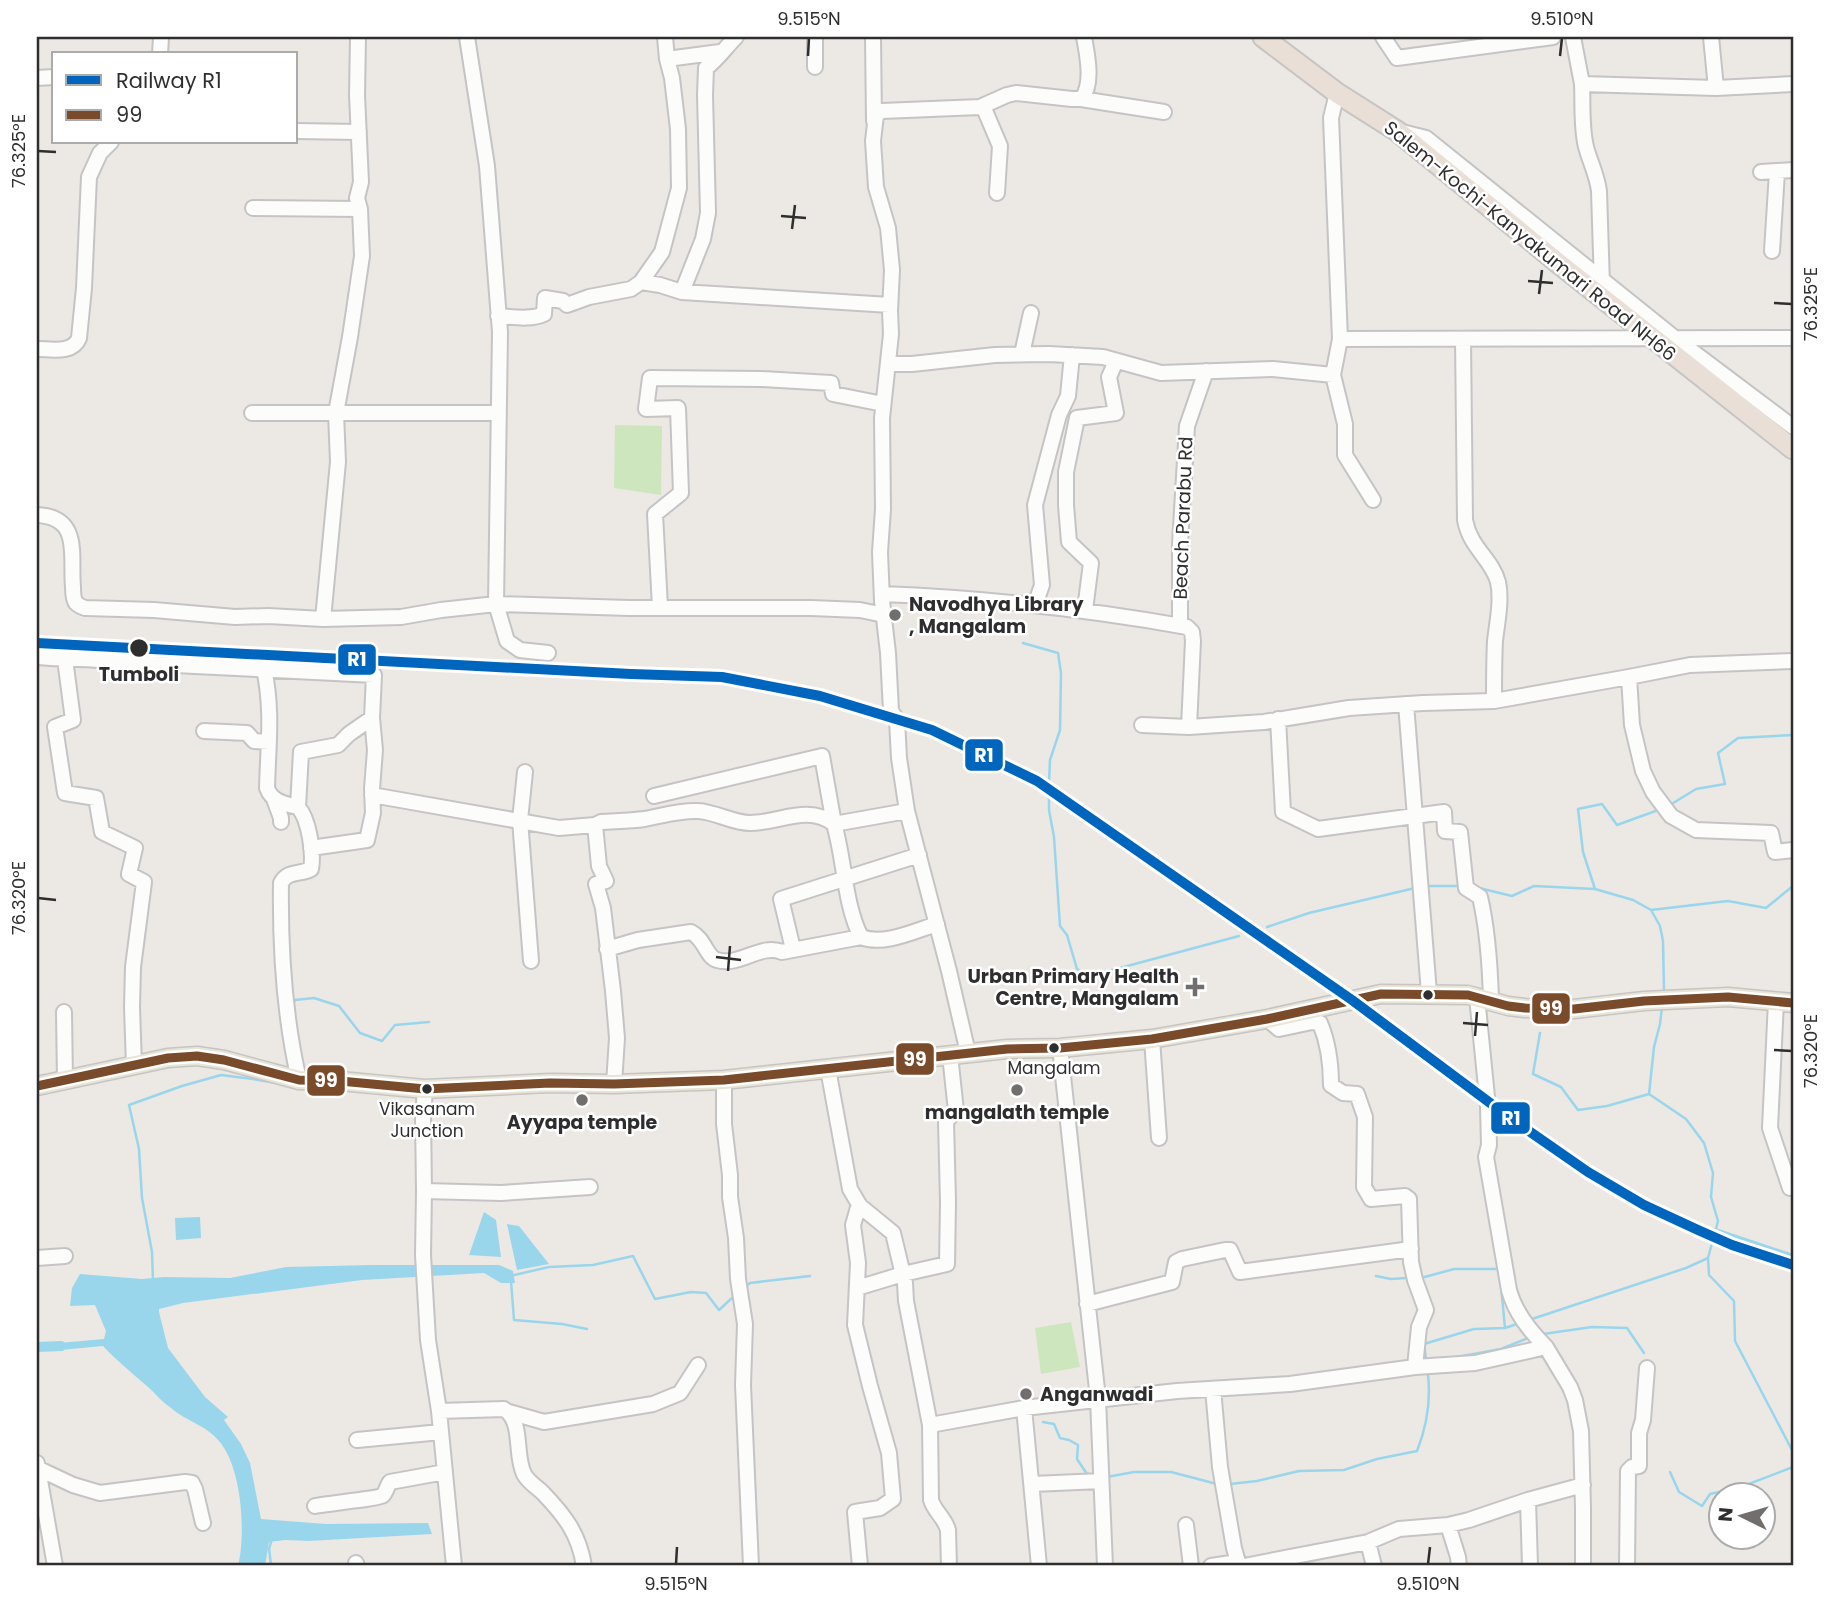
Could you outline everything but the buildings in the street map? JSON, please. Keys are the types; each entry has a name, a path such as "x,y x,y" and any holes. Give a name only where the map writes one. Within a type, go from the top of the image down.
{"highway":[{"name":"Salem-Kochi-Kanyakumari Road NH66","path":"1264,37 1337,93 1397,131 1557,262 1602,288 1654,339 1793,450"}],"main road":[{"path":"37,1086 168,1058 197,1056 224,1060 299,1080 425,1088 724,1080 1007,1049 1059,1048 1152,1039 1267,1020 1381,994 1468,995 1525,1008 1574,1009 1644,1000 1728,997 1784,1002"}],"street":[{"path":"323,620 338,462 336,413 362,256 357,198 361,182 357,96 358,37"},
{"path":"467,37 487,166 500,332 496,604 507,642 520,650 548,653"},
{"path":"498,316 540,316 544,314 545,298 563,301 567,305 589,297 631,289 641,282 662,252 678,188 678,129 665,37"},
{"path":"681,292 703,239 708,213 706,68 736,37"},
{"path":"815,37 815,67"},
{"path":"857,1289 903,1274 947,1264 946,1121 956,1111 959,1054 937,924 907,811 899,758 897,720 891,711 880,552 883,509 882,418 891,334 891,253 888,228 876,187 873,37"},
{"path":"1081,99 1085,95 1089,65 1084,37"},
{"path":"1383,37 1397,58 1553,37"},
{"path":"1573,37 1582,84 1586,147 1598,179 1602,288 1676,339 1793,427"},
{"path":"1711,37 1716,88"},
{"path":"667,59 720,52"},
{"path":"1582,84 1716,88 1793,84"},
{"path":"874,121 876,115 882,111 983,106 1016,93 1081,99 1164,112"},
{"path":"1337,93 1331,118 1340,339 1334,375 1345,424 1345,455 1373,500"},
{"path":"983,106 1000,146 997,193"},
{"path":"298,131 359,132"},
{"path":"37,349 72,347 79,338 89,177 100,153 109,144"},
{"path":"1761,173 1793,170"},
{"path":"1772,251 1777,172"},
{"path":"253,208 360,209"},
{"path":"641,282 681,292 890,305"},
{"path":"1022,354 1031,313"},
{"path":"1340,339 1793,338"},
{"path":"1463,339 1465,520 1470,538 1497,580 1499,593 1494,655 1494,701"},
{"path":"889,364 1022,354 1072,355 1103,357 1155,372 1273,369 1334,375"},
{"path":"1035,605 1042,585 1035,505 1059,415 1068,396 1072,355"},
{"path":"1086,610 1091,563 1069,542 1066,472 1077,418 1116,413 1109,377 1116,361"},
{"name":"Beach Parabu Rd","path":"1180,626 1180,544 1187,426 1206,371"},
{"path":"660,607 656,514 681,493 678,408 646,409 650,378 831,383 833,394 883,404"},
{"path":"252,413 499,413"},
{"path":"37,515 47,515 60,522 70,535 73,547 74,600 85,608 323,620 401,617 496,604 853,610 884,615"},
{"path":"882,594 951,597 1086,610 1186,627 1192,632 1193,641 1189,727"},
{"path":"37,657 374,676 373,813 367,840 311,848"},
{"path":"65,659 73,720 55,727 65,793 96,798 102,832 135,848 129,874 144,882 133,967 134,1066"},
{"path":"1142,725 1189,727 1278,719 1349,708 1494,701 1690,665 1793,661"},
{"path":"264,669 270,712 267,788 269,796 289,806 298,807"},
{"path":"1629,677 1632,724 1643,771 1653,792 1671,816 1696,831 1771,833 1775,852 1793,850"},
{"path":"1406,705 1429,993"},
{"path":"299,1080 288,1026 280,930 281,883 285,876 311,869 306,818 298,807 301,752 338,745 372,718"},
{"path":"1278,719 1283,811 1318,829 1444,812 1445,831 1460,832 1466,888 1479,897 1485,917 1490,967 1484,999 1489,1144 1486,1157 1511,1299 1526,1325 1546,1347 1575,1400 1581,1431 1583,1566"},
{"path":"204,731 247,733 254,741 269,742"},
{"path":"654,796 822,756 845,879 861,937"},
{"path":"525,772 520,820 531,961"},
{"path":"372,795 559,828 642,819 677,811 717,814 748,823 816,815 834,824 907,811"},
{"path":"274,799 281,822"},
{"path":"595,825 599,866 606,881 596,884 603,908 617,1038 614,1084"},
{"path":"793,949 781,899 919,855"},
{"path":"607,948 691,933 697,935 712,958 720,962 774,948 782,952 861,937 870,940 889,938 937,924"},
{"path":"1784,1002 1770,1128 1790,1188"},
{"path":"64,1012 65,1080"},
{"path":"1267,1020 1279,1029 1312,1022 1320,1023 1324,1032 1331,1085 1343,1093 1357,1094 1365,1117 1364,1187 1371,1199 1405,1196 1409,1199 1412,1273 1426,1310 1419,1327 1415,1367"},
{"path":"1152,1039 1159,1138"},
{"path":"1059,1048 1098,1399 1105,1566"},
{"path":"828,1069 850,1189 859,1204 893,1233 903,1274 930,1425 931,1500 933,1507 947,1524 949,1566"},
{"path":"724,1080 724,1124 730,1196 745,1324 743,1385 751,1566"},
{"path":"425,1088 423,1255 428,1340 439,1411 454,1566"},
{"path":"424,1191 501,1193 590,1187"},
{"path":"859,1204 853,1225 858,1263 855,1325 888,1453 893,1499 880,1508 855,1512 860,1566"},
{"path":"1087,1304 1171,1282 1176,1262 1225,1250 1230,1250 1240,1272 1411,1249"},
{"path":"37,1258 65,1256"},
{"path":"930,1425 1098,1399 1290,1384 1415,1367 1475,1363 1546,1347"},
{"path":"439,1411 504,1409 544,1422 653,1404 680,1393 698,1365"},
{"path":"1627,1566 1628,1471 1639,1466 1639,1433 1643,1420 1647,1368"},
{"path":"1213,1388 1220,1467 1240,1565"},
{"path":"1024,1409 1039,1566"},
{"path":"509,1412 514,1420 524,1473 567,1518 582,1549 584,1566"},
{"path":"357,1440 441,1432"},
{"path":"37,1462 55,1566"},
{"path":"37,1468 72,1485 100,1493 192,1483 204,1523"},
{"path":"315,1506 378,1498 383,1496 390,1482 446,1472"},
{"path":"1032,1484 1101,1480"},
{"path":"1211,1566 1240,1565 1368,1542 1399,1529 1448,1525 1583,1485"},
{"path":"1528,1500 1530,1566"},
{"path":"1186,1525 1191,1566"},
{"path":"1448,1525 1459,1566"},
{"path":"1368,1542 1374,1566"}],"green space":[{"path":"615,425 662,426 661,495 614,488"},
{"path":"1071,1322 1080,1367 1041,1374 1035,1328"}],"water":[{"path":"484,1212 496,1220 501,1257 469,1255"},
{"path":"200,1217 201,1238 176,1240 175,1218"},
{"path":"507,1224 519,1226 549,1264 517,1270"},
{"path":"499,1265 513,1271 515,1283 501,1283 484,1273 362,1280 183,1303 159,1309 159,1312 168,1348 205,1397 228,1417 224,1420 241,1444 250,1463 261,1519 326,1524 428,1523 432,1534 269,1542 265,1566 238,1566 242,1537 240,1501 233,1467 219,1441 168,1406 103,1346 50,1351 48,1344 104,1339 106,1331 95,1305 70,1306 72,1288 80,1274 142,1279 230,1278 286,1267"}],"waterway":[{"path":"1023,643 1058,653 1061,673 1060,730 1050,760 1049,783"},
{"path":"1670,805 1696,789 1725,784 1718,753 1738,738 1793,735"},
{"path":"1049,796 1060,926 1067,935 1077,969 1090,976 1239,936"},
{"path":"1595,889 1583,852 1578,809 1602,804 1617,825 1661,809"},
{"path":"1428,886 1459,886"},
{"path":"1475,887 1512,896 1534,886 1595,889 1633,900 1651,910 1660,926 1664,991"},
{"path":"1651,910 1728,901 1766,908 1793,886"},
{"path":"1267,927 1309,913 1415,888"},
{"path":"292,1007 295,1000 314,998 339,1006 360,1033 382,1041 395,1025 429,1022"},
{"path":"1662,1007 1649,1094 1686,1119 1704,1143 1713,1173 1711,1197 1718,1221 1708,1258 1709,1275 1734,1301 1735,1341 1793,1452"},
{"path":"1540,1033 1533,1074 1561,1087 1578,1110 1607,1106 1649,1094"},
{"path":"153,1281 152,1252 142,1198 139,1149 129,1105 221,1075 282,1084"},
{"path":"1715,1233 1793,1259"},
{"path":"510,1276 549,1267 593,1265 633,1256 655,1299 691,1292 706,1293 719,1310 732,1298"},
{"path":"1529,1320 1686,1268 1708,1258"},
{"path":"1421,1278 1454,1269 1501,1269"},
{"path":"745,1287 750,1283 810,1276"},
{"path":"1376,1276 1406,1278"},
{"path":"511,1281 514,1320 587,1329"},
{"path":"1501,1286 1505,1328"},
{"path":"1426,1359 1424,1344 1474,1329 1505,1328 1520,1323"},
{"path":"1543,1334 1592,1327 1627,1328 1644,1353"},
{"path":"1457,1357 1501,1349 1528,1338"},
{"path":"37,1347 61,1346"},
{"path":"1230,1484 1299,1471 1344,1470 1377,1459 1417,1451 1427,1413 1428,1374"},
{"path":"1043,1422 1054,1424 1060,1438 1078,1445 1077,1459 1089,1477"},
{"path":"1670,1472 1679,1492 1702,1506 1710,1494 1741,1487 1793,1467"},
{"path":"1107,1477 1134,1472 1171,1472 1217,1484"},
{"path":"272,1539 269,1549 272,1566"}],"rail line":[{"name":"R1","path":"37,643 722,677 820,696 932,730 1037,781 1352,1000 1513,1120 1588,1172 1644,1205 1698,1230 1732,1245 1793,1265"}],"transit line":[{"name":"99","path":"37,1086 168,1058 197,1056 224,1060 299,1080 425,1089 550,1083 614,1084 724,1080 1007,1049 1060,1048 1152,1039 1267,1019 1381,994 1468,995 1525,1008 1574,1009 1644,1001 1728,997 1793,1003"}],"place":[{"name":"Navodhya Library , Mangalam","path":"895,615"},
{"name":"Tumboli","path":"139,648"},
{"name":"Urban Primary Health Centre, Mangalam","path":"1195,987"},
{"name":"Mangalam","path":"1054,1048"},
{"name":"Vikasanam Junction","path":"427,1089"},
{"name":"mangalath temple","path":"1017,1090"},
{"name":"Ayyapa temple","path":"582,1100"},
{"name":"Anganwadi","path":"1026,1394"}]}
